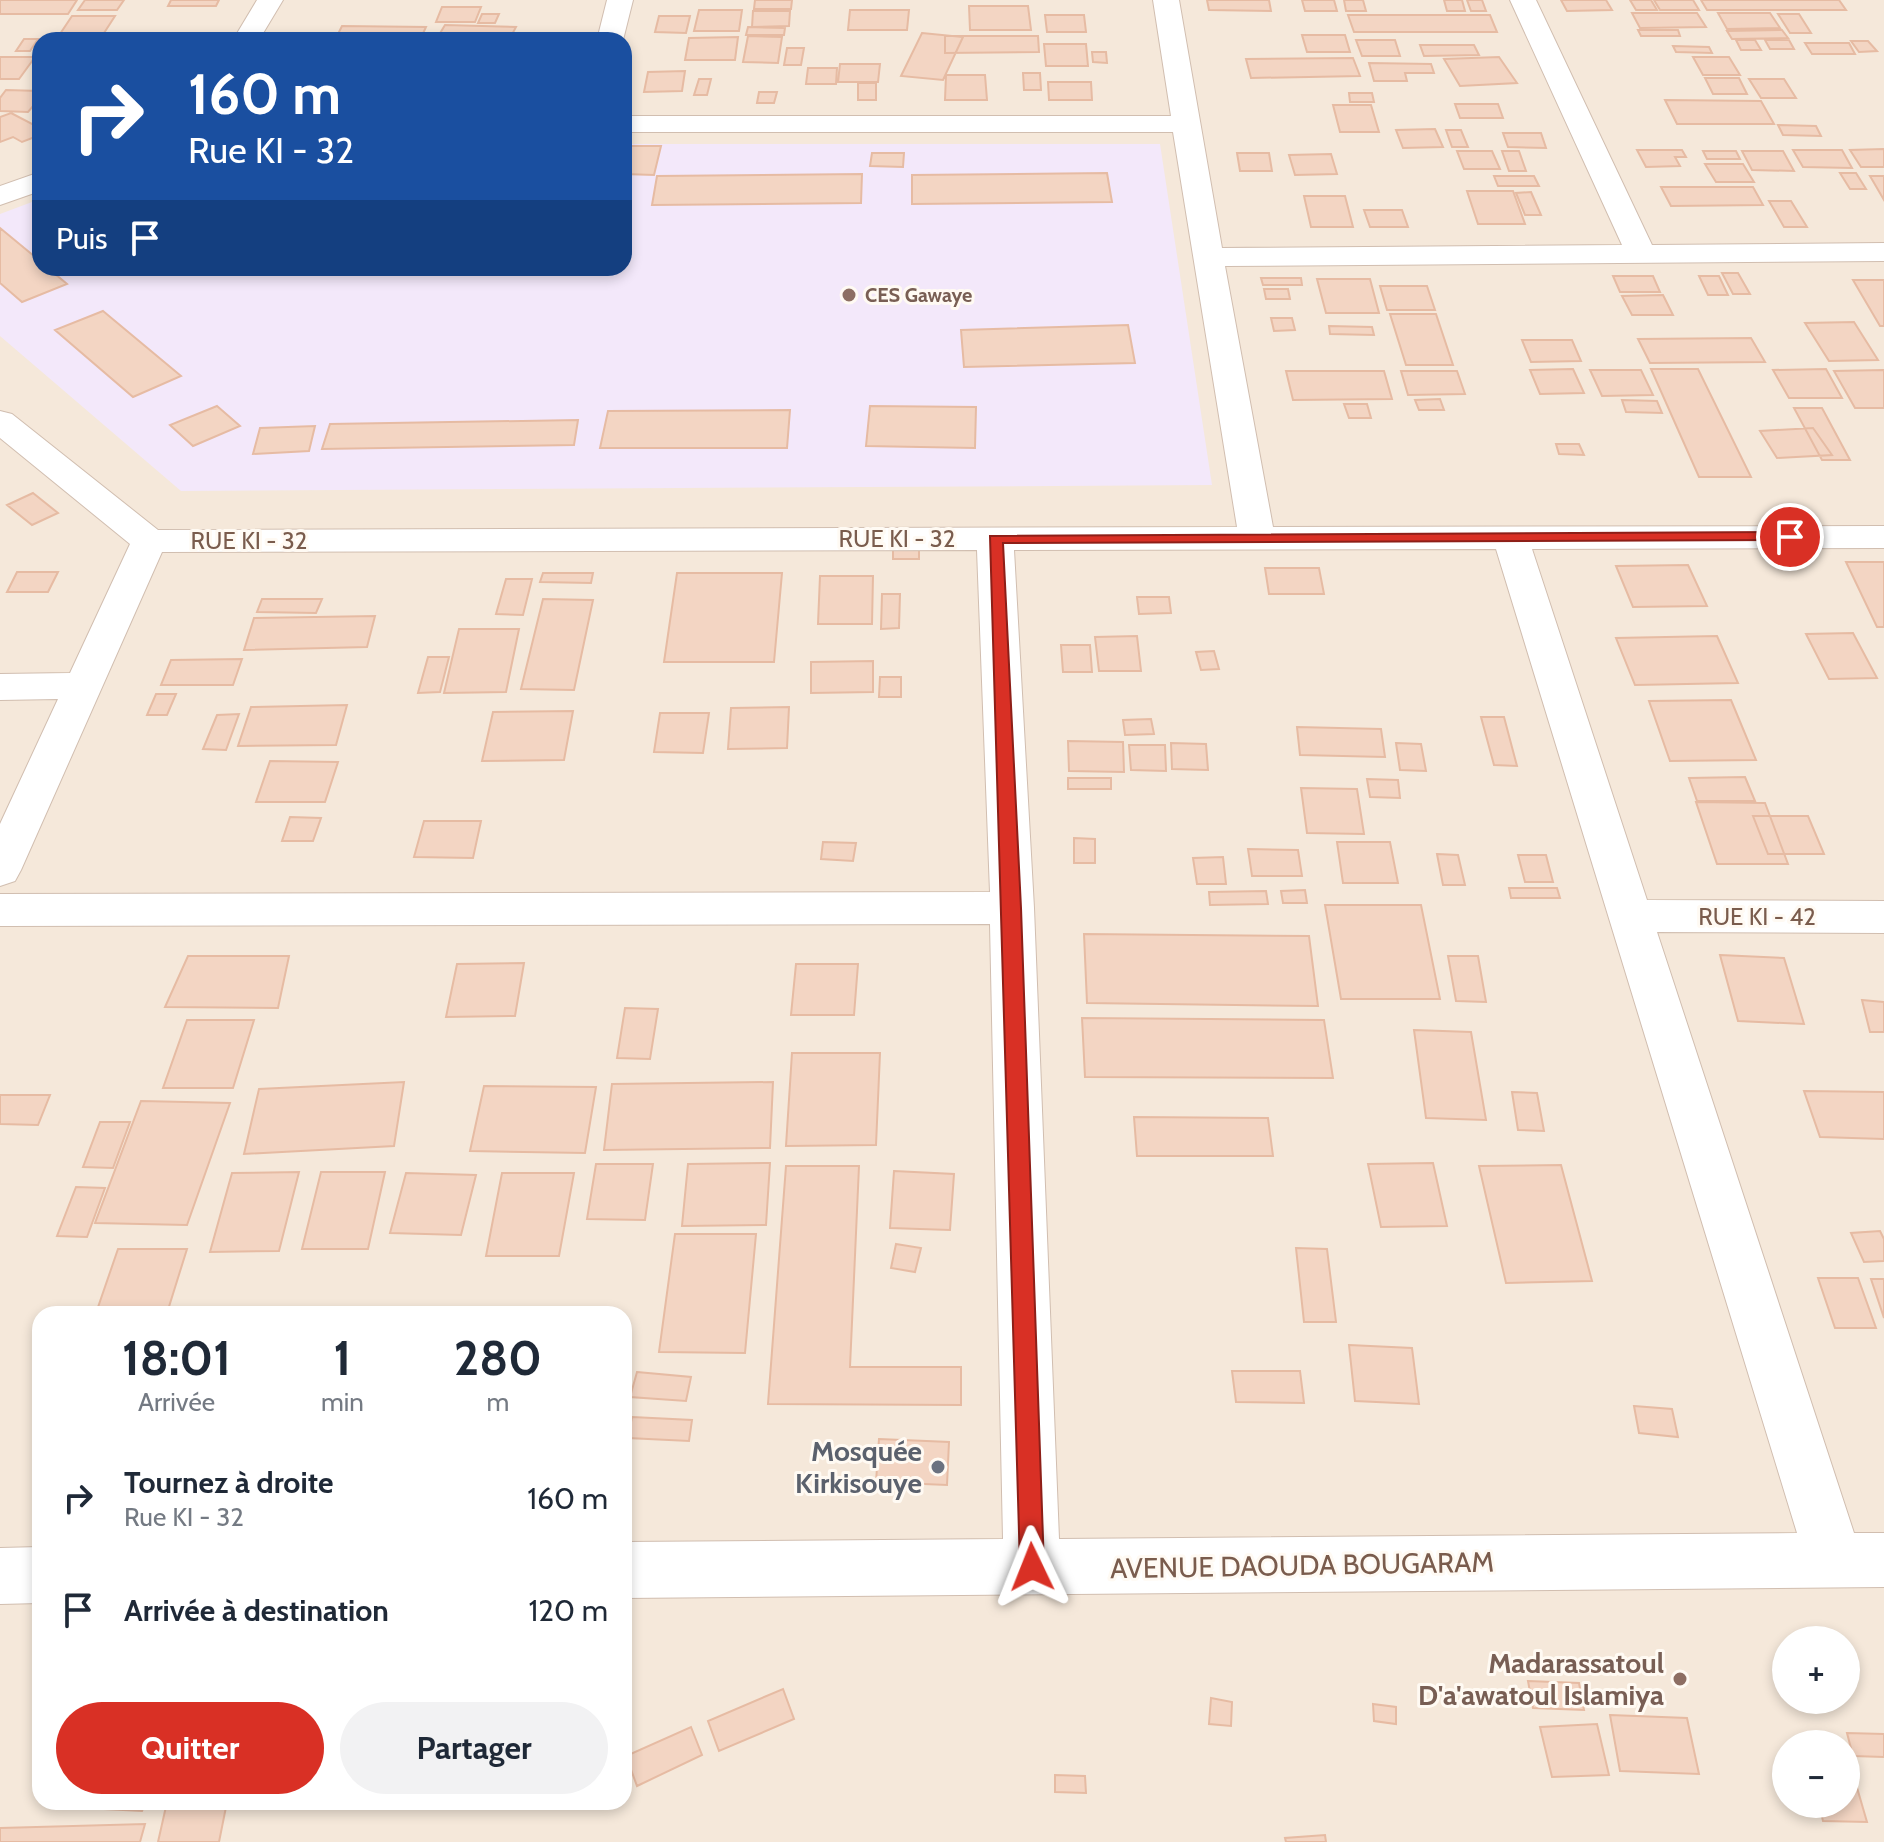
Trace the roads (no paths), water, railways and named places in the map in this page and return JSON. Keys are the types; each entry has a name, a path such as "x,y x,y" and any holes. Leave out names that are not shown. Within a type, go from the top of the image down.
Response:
{"street":[{"path":"251,32 270,0"},
{"path":"612,32 620,0"},
{"path":"1166,0 1257,538"},
{"path":"1523,0 1641,253"},
{"path":"632,124 1186,124"},
{"path":"0,196 32,184"},
{"path":"1208,257 1884,252"},
{"path":"0,421 149,541 0,870"},
{"path":"1510,537 1630,916 1859,1560"},
{"name":"RUE KI - 32","path":"149,541 1884,537"},
{"path":"995,539 1012,908 1032,1567"},
{"path":"0,687 83,686"},
{"path":"0,910 1012,908"},
{"name":"RUE KI - 42","path":"1630,916 1884,917"},
{"name":"AVENUE DAOUDA BOUGARAM","path":"632,1570 1859,1560"},
{"path":"0,1576 32,1575"}],"place":[{"name":"CES Gawaye","path":"849,295"},
{"name":"Mosquée Kirkisouye","path":"938,1467"},
{"name":"Madarassatoul D'a'awatoul Islamiya","path":"1680,1679"}]}
